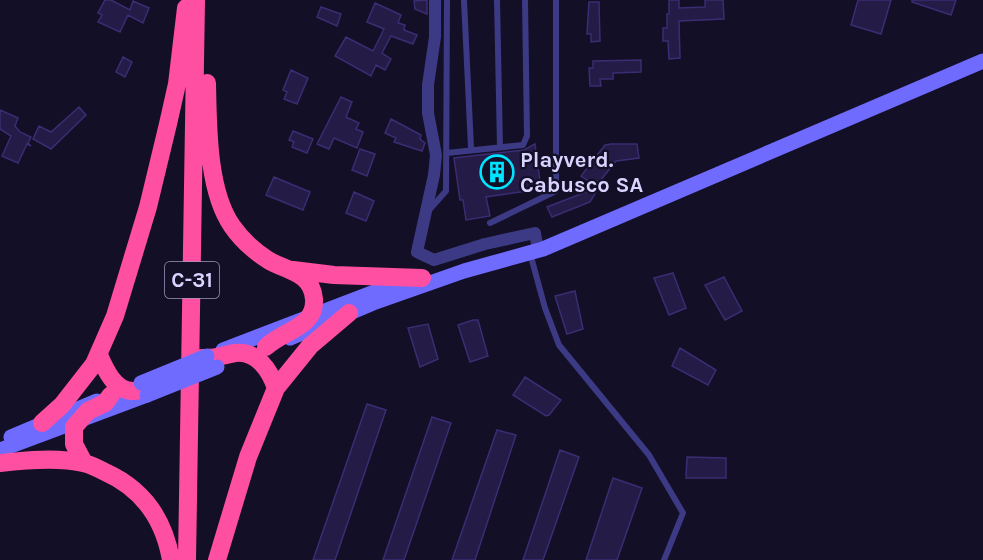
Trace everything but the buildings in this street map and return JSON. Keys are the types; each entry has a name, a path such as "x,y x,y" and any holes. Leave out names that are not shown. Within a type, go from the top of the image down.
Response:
{"highway":[{"path":"42,423 80,384 99,355 115,316 148,207 177,84 187,0"},
{"name":"C-31","path":"188,560 196,0"},
{"path":"202,0 213,170 224,211 231,225 255,251 271,262 303,276 311,288 314,299 311,315 300,327 277,336 266,347"},
{"path":"293,270 334,275 422,278"},
{"path":"217,560 248,457 276,388 310,346 349,313"},
{"path":"209,360 236,352 259,360 267,366 276,388"},
{"path":"99,355 106,372 131,391"},
{"path":"84,463 74,444 74,427 88,411 131,391 160,382 180,382"},
{"path":"0,463 84,463 128,484 146,501 161,523 171,560"}],"street":[{"path":"435,0 435,37 428,85 428,113 436,155 434,175 417,252 434,260 485,244 535,233 534,252"},
{"path":"246,355 349,313 464,271 534,252 983,62"},
{"path":"0,442 42,423 209,360 311,315 390,286 458,269 464,271"},
{"path":"180,382 209,360"},
{"path":"0,450 80,421 131,391"}],"lane":[{"path":"425,214 446,191 447,0"},
{"path":"464,0 471,148"},
{"path":"497,0 500,147"},
{"path":"447,153 471,148 523,145 527,136 525,0"},
{"path":"490,223 556,191 556,0"},
{"path":"534,252 545,308 559,345 649,455 683,513 664,560"}],"place":[{"name":"Playverd. Cabusco SA","path":"497,172"}]}
